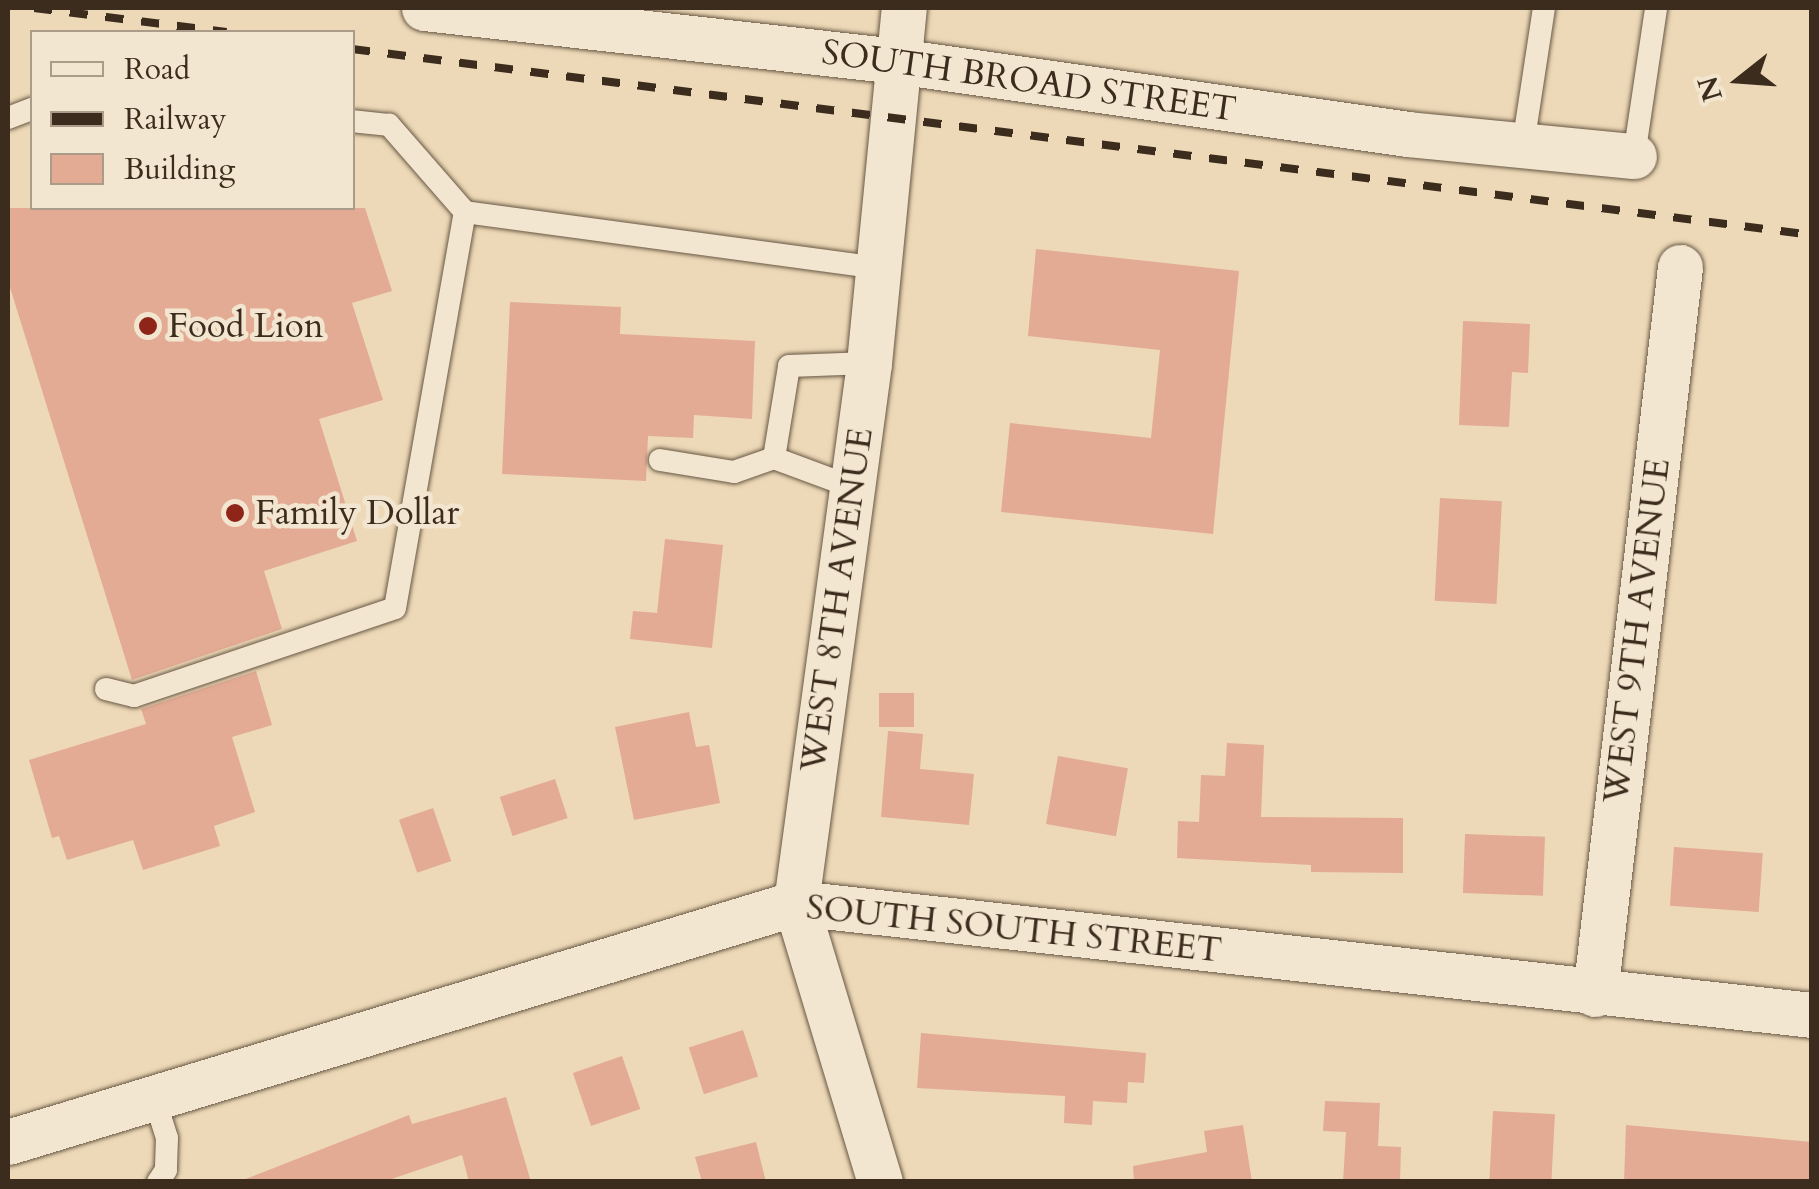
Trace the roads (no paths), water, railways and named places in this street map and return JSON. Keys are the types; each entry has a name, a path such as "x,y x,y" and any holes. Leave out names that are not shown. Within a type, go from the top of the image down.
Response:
{"street":[{"name":"SOUTH BROAD STREET","path":"424,8 896,61 1523,145 1634,156"},
{"name":"WEST 8TH AVENUE","path":"880,1182 796,903 869,363 904,8"},
{"name":"WEST 9TH AVENUE","path":"1595,994 1680,268"},
{"name":"SOUTH SOUTH STREET","path":"8,1142 796,903 1812,1015"}],"lane":[{"path":"1523,145 1544,8"},
{"path":"1634,156 1656,8"},
{"path":"355,120 389,125 465,212 880,268"},
{"path":"106,689 134,696 395,608 465,212"},
{"path":"774,458 789,366 869,363"},
{"path":"660,460 734,472 774,458 852,487"},
{"path":"154,1097 166,1138 166,1170 158,1182"}],"railway":[{"path":"34,8 211,30"},
{"path":"355,49 1812,235"}],"place":[{"name":"Food Lion","path":"148,326"},
{"name":"Family Dollar","path":"235,513"}]}
